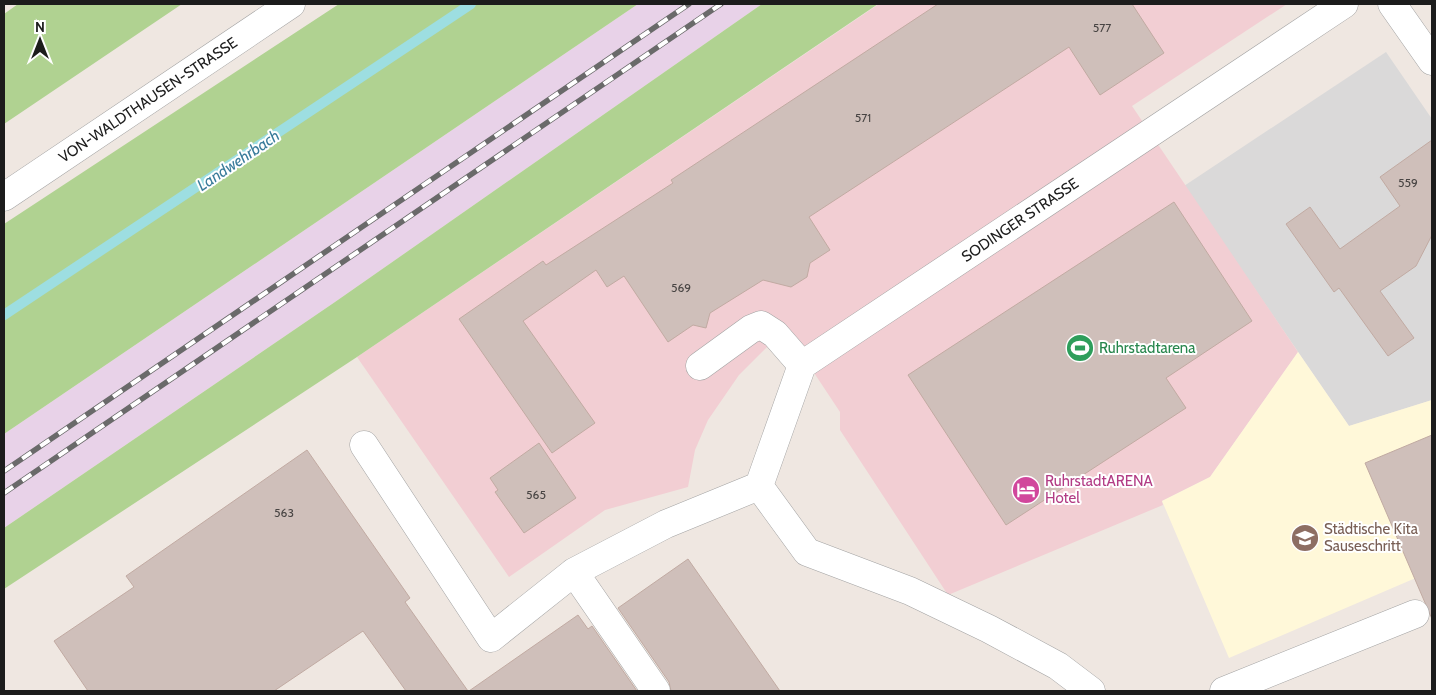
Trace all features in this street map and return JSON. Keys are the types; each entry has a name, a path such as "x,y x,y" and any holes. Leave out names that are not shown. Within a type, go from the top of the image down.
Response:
{"street":[{"name":"VON-WALDTHAUSEN-STRASSE","path":"4,197 291,4"},
{"name":"SODINGER STRASSE","path":"802,365 1344,4"},
{"path":"1392,4 1432,61"},
{"path":"364,445 491,638 574,572 666,524 759,486 802,365 775,334 761,325 751,329 700,366"},
{"path":"759,486 807,552 910,591 989,629 1058,666 1091,691"},
{"path":"574,572 656,691"},
{"path":"1224,691 1415,614"}],"shaded area":[{"path":"638,4 762,4 335,302 4,528 4,434"},
{"path":"879,4 1287,4 1132,106 1298,352 1210,477 1162,501 1163,505 948,595 840,430 840,412 787,332 772,342 739,375 708,420 695,450 688,487 605,510 509,577 357,357"},
{"path":"1386,52 1432,119 1432,400 1349,426 1184,186"},
{"name":"Städtische Kita Sauseschritt","path":"1298,352 1349,426 1432,400 1432,571 1229,658 1162,501 1210,477"}],"green space":[{"path":"18,4 182,4 4,124 4,14"},
{"path":"339,4 638,4 4,434 4,224"},
{"path":"762,4 878,4 357,357 4,589 4,528 335,302"}],"building":[{"path":"938,4 1132,4 1164,53 1100,95 1069,47 809,217 830,250 810,263 807,277 791,287 763,280 710,313 706,328 693,325 668,342 624,276 607,287 596,270 523,321 595,423 552,453 459,319 543,261 546,265 673,183 671,180"},
{"path":"1432,140 1432,235 1416,266 1380,291 1414,338 1388,356 1339,288 1334,292 1286,224 1310,207 1340,249 1400,206 1380,177"},
{"name":"Ruhrstadtarena","path":"1174,202 1252,321 1166,378 1186,408 1006,525 908,375"},
{"path":"1432,435 1432,619 1365,463"},
{"path":"539,443 576,498 524,533 495,492 498,490 490,478"},
{"path":"307,450 410,598 405,602 468,691 406,691 363,631 274,691 88,691 54,641 134,587 126,576"},
{"path":"688,559 780,691 671,691 669,682 618,608"},
{"path":"578,615 588,629 592,626 637,691 469,691"}],"waterway":[{"name":"Landwehrbach","path":"4,315 471,4"}],"railway":[{"path":"4,471 689,4"},
{"path":"4,493 721,4"}],"place":[{"name":"Ruhrstadtarena","path":"1080,348"},
{"name":"RuhrstadtARENA Hotel","path":"1026,490"},
{"name":"Städtische Kita Sauseschritt","path":"1305,538"}]}
